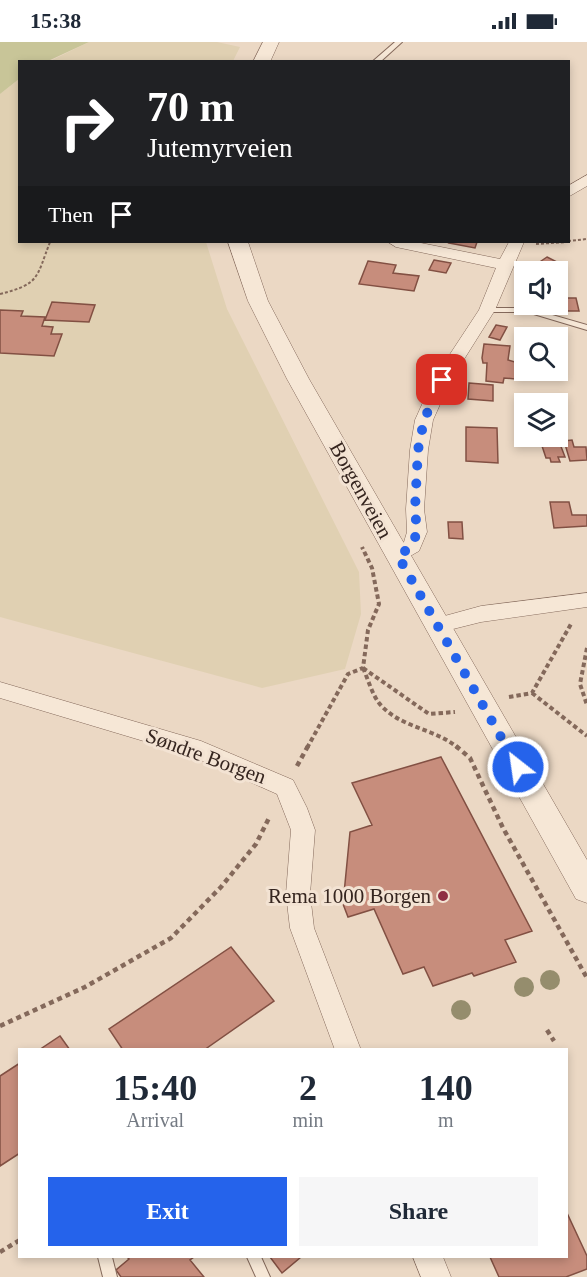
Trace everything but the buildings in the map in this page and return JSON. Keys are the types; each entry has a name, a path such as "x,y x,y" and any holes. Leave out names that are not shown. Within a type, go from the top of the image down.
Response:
{"street":[{"path":"262,60 271,42"},
{"path":"570,192 587,179"},
{"name":"Borgenveien","path":"238,243 258,301 298,379 587,889"},
{"path":"401,243 505,265"},
{"path":"398,556 412,546 417,532 415,509 424,420 442,380 487,310 515,243"},
{"path":"436,625 481,614 581,608"},
{"name":"Søndre Borgen","path":"0,690 192,747 285,787 296,808 303,830 298,894 302,928 342,1048"},
{"path":"428,1258 436,1277"}],"lane":[{"path":"377,60 399,42"},
{"path":"487,310 528,309 587,328"},
{"path":"105,1258 110,1277"},
{"path":"254,1258 263,1277"}],"path":[{"path":"570,241 587,239"},
{"path":"0,294 27,288 38,277 50,243"},
{"path":"356,537 372,568 379,604 368,630 363,668 379,703 404,722 449,740 470,758 503,828 587,978"},
{"path":"532,693 581,608"},
{"path":"587,648 578,685 582,699 587,705"},
{"path":"363,668 429,714 455,712"},
{"path":"293,774 348,675 363,668"},
{"path":"508,697 532,693 587,736"},
{"path":"0,1026 85,987 171,938 221,886 256,844 272,813"},
{"path":"547,1030 554,1041"},
{"path":"0,1252 18,1241"}],"shaded area":[{"path":"0,42 89,42 50,60 18,60 18,80 0,94"},
{"path":"89,42 217,42 240,47 234,60 52,60"},
{"path":"18,80 18,243 206,243 227,309 359,572 361,614 345,669 262,688 0,617 0,94"}],"place":[{"name":"Rema 1000 Borgen","path":"443,896"}],"route":[{"path":"442,380 424,420 418,450 415,509 417,532 412,546 398,556 518,767"}]}
